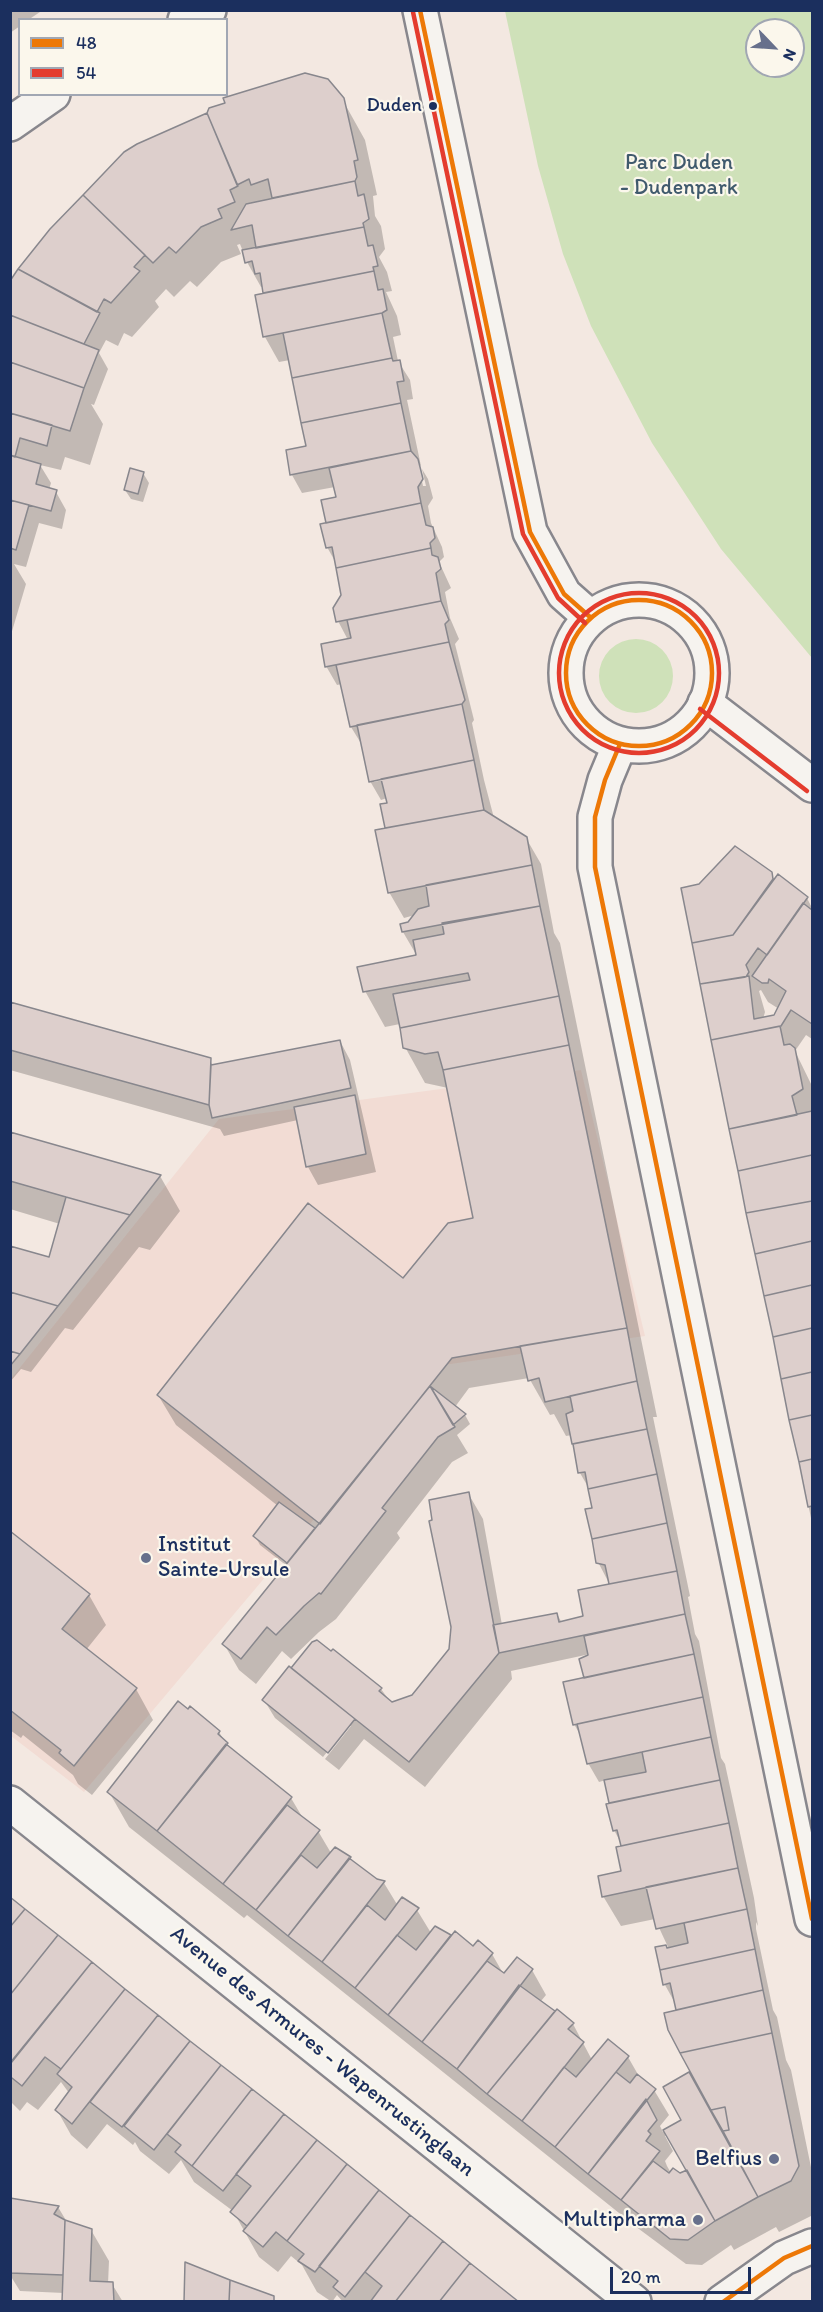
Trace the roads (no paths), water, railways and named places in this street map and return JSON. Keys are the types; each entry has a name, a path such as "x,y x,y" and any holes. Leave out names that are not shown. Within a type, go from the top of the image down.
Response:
{"street":[{"path":"190,18 209,10"},
{"path":"420,10 530,532 564,594 590,617"},
{"path":"10,124 50,96"},
{"path":"653,600 683,613 704,639 712,671 705,703 694,720 679,734 660,742 640,746 620,744 599,735 582,719 571,700 566,678 567,655 576,634 590,617 620,601 653,600"},
{"path":"705,703 813,785"},
{"path":"620,744 605,780 595,817 595,867 813,1919"},
{"name":"Avenue des Armures - Wapenrustinglaan","path":"10,1803 634,2301"},
{"path":"722,2301 784,2258 813,2246"}],"place":[{"name":"Duden","path":"433,106"},
{"name":"Institut Sainte-Ursule","path":"146,1558"},
{"name":"Belfius","path":"774,2159"},
{"name":"Multipharma","path":"698,2220"}],"park label":[{"name":"Parc Duden - Dudenpark","path":"679,176"}]}
